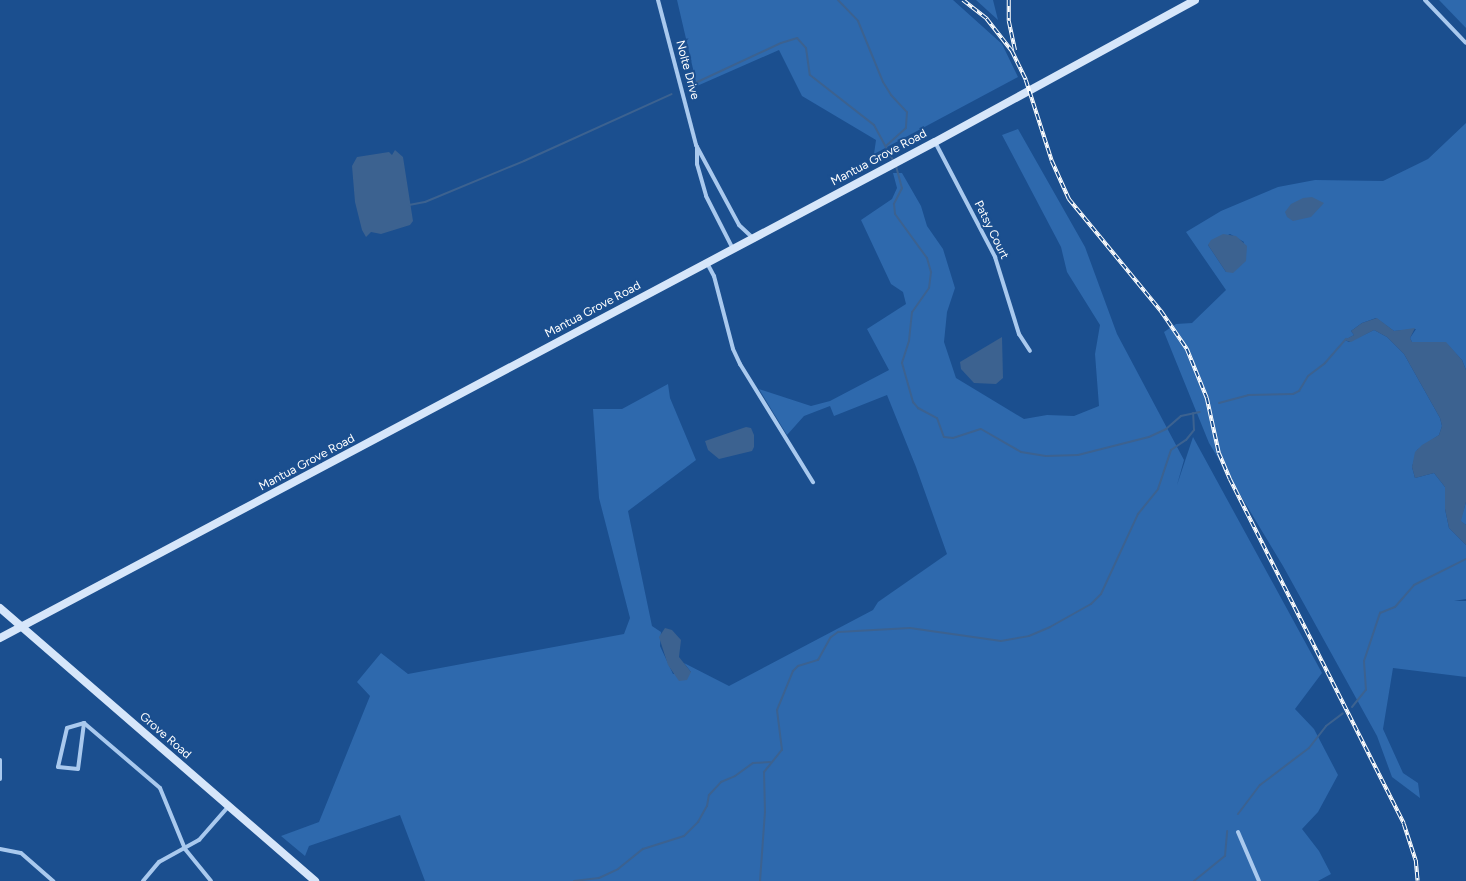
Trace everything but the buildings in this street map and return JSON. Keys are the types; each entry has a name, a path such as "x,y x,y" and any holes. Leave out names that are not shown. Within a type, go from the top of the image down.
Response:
{"main road":[{"name":"Mantua Grove Road","path":"0,638 707,264 1195,0"},
{"name":"Grove Road","path":"0,608 315,881"}],"street":[{"name":"Nolte Drive","path":"658,0 696,145 697,164 706,196 733,250"},
{"path":"1425,0 1466,43"},
{"name":"Patsy Court","path":"935,142 995,257 1019,334 1030,351"},
{"name":"Nolte Drive","path":"696,145 739,226 753,238"},
{"path":"707,264 714,276 733,349 740,364 813,482"},
{"path":"84,724 78,769 58,767 67,728 84,724"},
{"path":"84,724 160,788 185,848 211,881"},
{"path":"0,760 0,779"},
{"path":"143,881 159,862 199,840 228,807"},
{"path":"1238,832 1259,881"},
{"path":"0,849 21,853 53,881"}],"shaded area":[{"path":"677,0 953,0 1002,44 1018,77 874,154 876,140 802,96 779,50 697,86"},
{"path":"976,0 993,0 998,20"},
{"path":"1439,0 1466,0 1466,28"},
{"path":"1466,123 1466,370 1462,360 1445,342 1412,342 1410,338 1416,329 1394,331 1376,318 1362,323 1351,331 1354,335 1345,340 1349,342 1374,330 1387,337 1404,354 1440,418 1442,426 1439,435 1417,450 1412,467 1415,478 1434,473 1445,487 1445,509 1449,528 1466,545 1466,599 1454,601 1466,601 1466,677 1393,668 1383,729 1403,773 1418,783 1420,798 1392,777 1377,736 1283,566 1209,443 1164,332 1176,324 1192,323 1226,290 1186,232 1221,211 1278,187 1315,180 1383,181 1428,159","holes":["1230,234 1244,242 1226,272 1208,245"]},
{"path":"1018,129 1085,247 1117,334 1184,460 1177,485 1193,437 1322,673 1295,709 1314,729 1338,775 1318,812 1302,829 1319,851 1331,874 1318,881 425,881 400,815 309,846 305,856 281,836 319,822 370,696 357,682 381,653 408,674 624,634 630,618 599,498 593,409 622,409 668,384 670,398 696,460 628,511 652,626 661,632 660,646 673,674 691,672 684,663 729,686 873,610 878,602 947,554 916,467 887,395 834,416 830,406 804,416 787,435 759,389 811,406 830,401 889,370 867,329 906,304 903,292 891,284 861,220 892,199 897,188 893,173 902,173 921,206 927,226 943,249 955,288 947,312 944,342 956,378 1024,419 1047,415 1074,416 1099,406 1095,354 1100,325 1067,272 1061,247 1002,135"},
{"path":"395,150 403,157 413,221 410,225 381,234 371,232 366,237 362,230 355,202 352,166 357,157 389,152 392,155"},
{"path":"1312,197 1324,203 1311,217 1293,221 1287,217 1285,212 1291,204 1303,198"},
{"path":"1223,234 1236,236 1247,246 1246,261 1233,273 1226,272 1208,245 1211,240"},
{"path":"1377,318 1394,331 1415,328 1410,338 1412,342 1446,342 1462,360 1466,370 1466,502 1461,521 1466,525 1466,545 1449,528 1445,509 1445,487 1434,473 1415,478 1412,467 1415,452 1422,445 1439,435 1442,426 1440,418 1404,354 1387,337 1374,330 1351,342 1344,340 1354,335 1351,331 1362,323"},
{"path":"1002,337 1003,378 996,384 974,383 961,369 960,362"},
{"path":"746,427 751,428 754,435 754,447 752,451 719,459 708,450 705,441"},
{"path":"1466,502 1466,525 1460,521"},
{"path":"665,628 672,630 681,640 679,657 691,672 687,680 679,681 668,665 659,637"}],"waterway":[{"path":"838,0 858,21 883,82 891,95 907,112 906,128 886,146"},
{"path":"693,84 781,43 797,38 806,48 810,75 874,125 894,162"},
{"path":"409,205 425,202 524,161 672,94"},
{"path":"896,166 902,188 894,204 895,214 927,258 931,272 929,288 912,312 909,341 902,363 913,402 918,408 937,418 944,437 953,438 981,429 1021,452 1046,456 1078,455 1149,437 1166,429 1181,416 1200,412"},
{"path":"1219,403 1248,395 1293,394 1299,391 1308,376 1325,363 1346,339"},
{"path":"760,881 765,812 764,772 782,750 777,710 793,671 798,666 818,660 831,637 838,632 910,628 1001,641 1029,636 1050,627 1091,604 1101,594 1138,514 1158,489 1171,450 1186,440 1194,430 1193,413"},
{"path":"1352,707 1366,690 1364,661 1380,613 1395,607 1414,585 1466,559"},
{"path":"1238,814 1260,785 1309,748 1326,726 1343,713"},
{"path":"574,881 599,878 618,869 643,849 684,836 698,822 707,806 709,795 721,782 735,776 753,763 770,762"},
{"path":"1194,881 1225,856 1227,831"}],"railway":[{"path":"963,0 987,19 1012,51 1026,80 1052,161 1069,199 1161,311 1187,349 1207,398 1219,453 1230,479 1404,824 1416,860 1418,881"},
{"path":"1009,0 1009,21 1015,50"}]}
